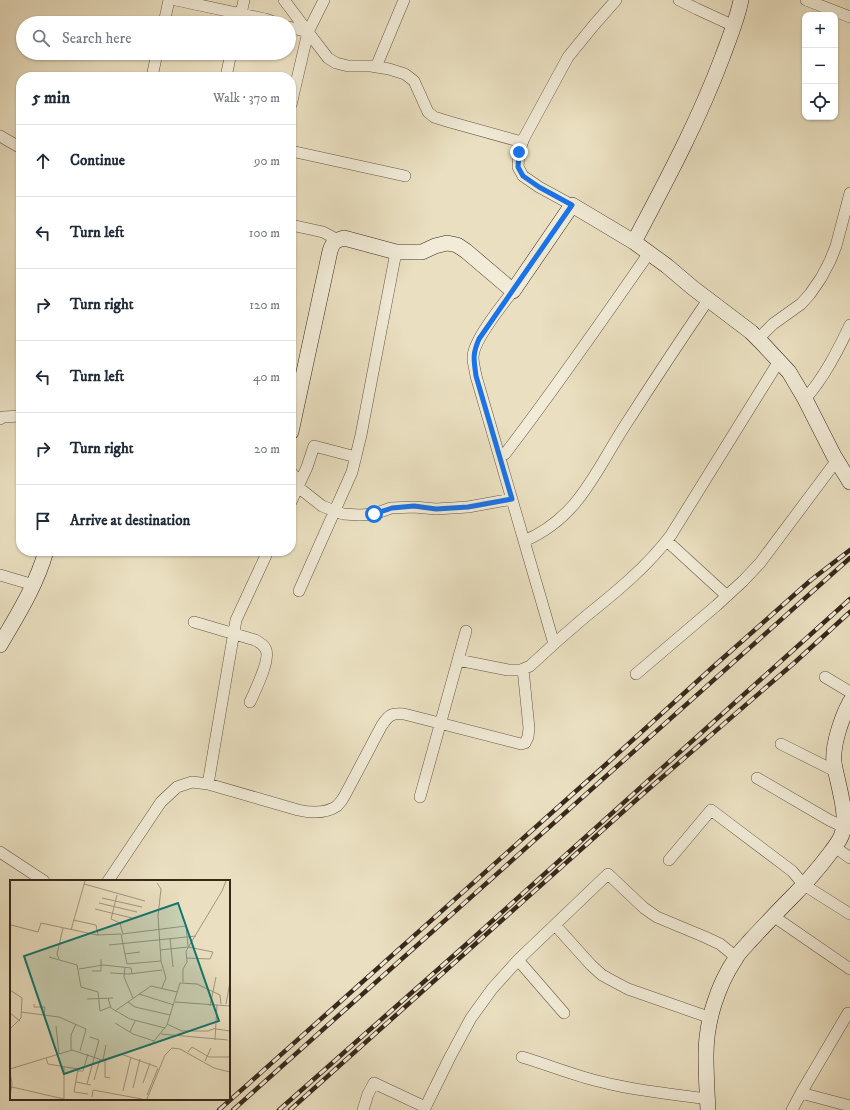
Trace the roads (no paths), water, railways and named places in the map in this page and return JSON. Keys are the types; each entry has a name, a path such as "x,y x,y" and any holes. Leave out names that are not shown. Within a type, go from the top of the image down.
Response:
{"street":[{"path":"166,16 169,0"},
{"path":"176,0 233,16"},
{"path":"240,16 244,0"},
{"path":"284,0 328,58 336,63 348,66 389,69 405,74 414,81 428,112 434,117 522,142"},
{"path":"296,84 308,32 324,0"},
{"path":"376,67 404,0"},
{"path":"616,0 568,57 522,142 519,152 518,167 523,176 539,187 572,205 649,252 708,300 751,332 788,372 805,399 850,482"},
{"path":"679,0 734,26"},
{"path":"634,242 695,124 714,80 734,26 741,0"},
{"path":"806,0 850,17"},
{"path":"296,29 308,32"},
{"path":"153,72 156,60"},
{"path":"227,72 230,60"},
{"path":"0,136 16,145"},
{"path":"296,152 405,176"},
{"path":"758,339 773,324 801,304 817,284 830,261 836,246 850,193"},
{"path":"554,644 476,376 473,357 474,349 479,339 572,205"},
{"path":"296,226 323,232 338,240"},
{"path":"296,409 330,251 333,243 338,240 344,238 396,252 422,252 435,246 448,243 457,245 512,290"},
{"path":"299,591 352,472 396,252"},
{"path":"500,456 505,454 517,438 649,252"},
{"path":"524,541 548,529 575,505 596,474 624,426 708,300"},
{"path":"805,399 818,383 842,343 850,325"},
{"path":"458,660 508,670 522,669 530,666 625,584 667,541 779,361"},
{"path":"0,419 3,417 16,416"},
{"path":"296,491 314,446 356,458"},
{"path":"636,674 727,596 760,563 837,460"},
{"path":"296,478 298,481 298,487"},
{"path":"298,487 322,506 343,514 360,515 374,514 392,508 414,506 436,509 468,507 512,499"},
{"path":"667,541 727,596"},
{"path":"0,645 37,579 44,556"},
{"path":"208,784 236,620 266,556"},
{"path":"0,575 34,585"},
{"path":"194,622 255,640 262,644 266,649 267,655 265,663 250,702"},
{"path":"420,797 466,632"},
{"path":"109,880 161,802 177,787 192,782 208,784 313,813 325,811 337,806 345,796 382,725 388,716 394,713 404,714 525,744 528,737 529,728 522,669"},
{"path":"825,677 850,692"},
{"path":"522,1057 585,1078 708,1104 706,1054 713,1007 721,983 736,957 824,862 835,847 843,832 846,822 835,771 834,748 841,722 850,702"},
{"path":"781,744 835,771"},
{"path":"757,778 829,820 846,822"},
{"path":"669,860 711,810 792,871 804,885 850,914"},
{"path":"835,847 850,858"},
{"path":"0,852 42,880"},
{"path":"363,1110 368,1094 374,1083 424,1108 471,1018 492,989 518,960 608,874 644,908 657,917 705,936 720,944 736,957"},
{"path":"774,916 850,969"},
{"path":"554,925 591,965 613,982 628,989 711,1018"},
{"path":"518,960 564,1013"},
{"path":"792,1110 848,1013 850,1014"},
{"path":"801,1093 850,1106"}],"railway":[{"path":"219,1110 714,666 811,580 850,550"},
{"path":"233,1110 850,558"},
{"path":"279,1110 461,949 850,599"},
{"path":"290,1110 644,793 793,664 850,612"}]}
